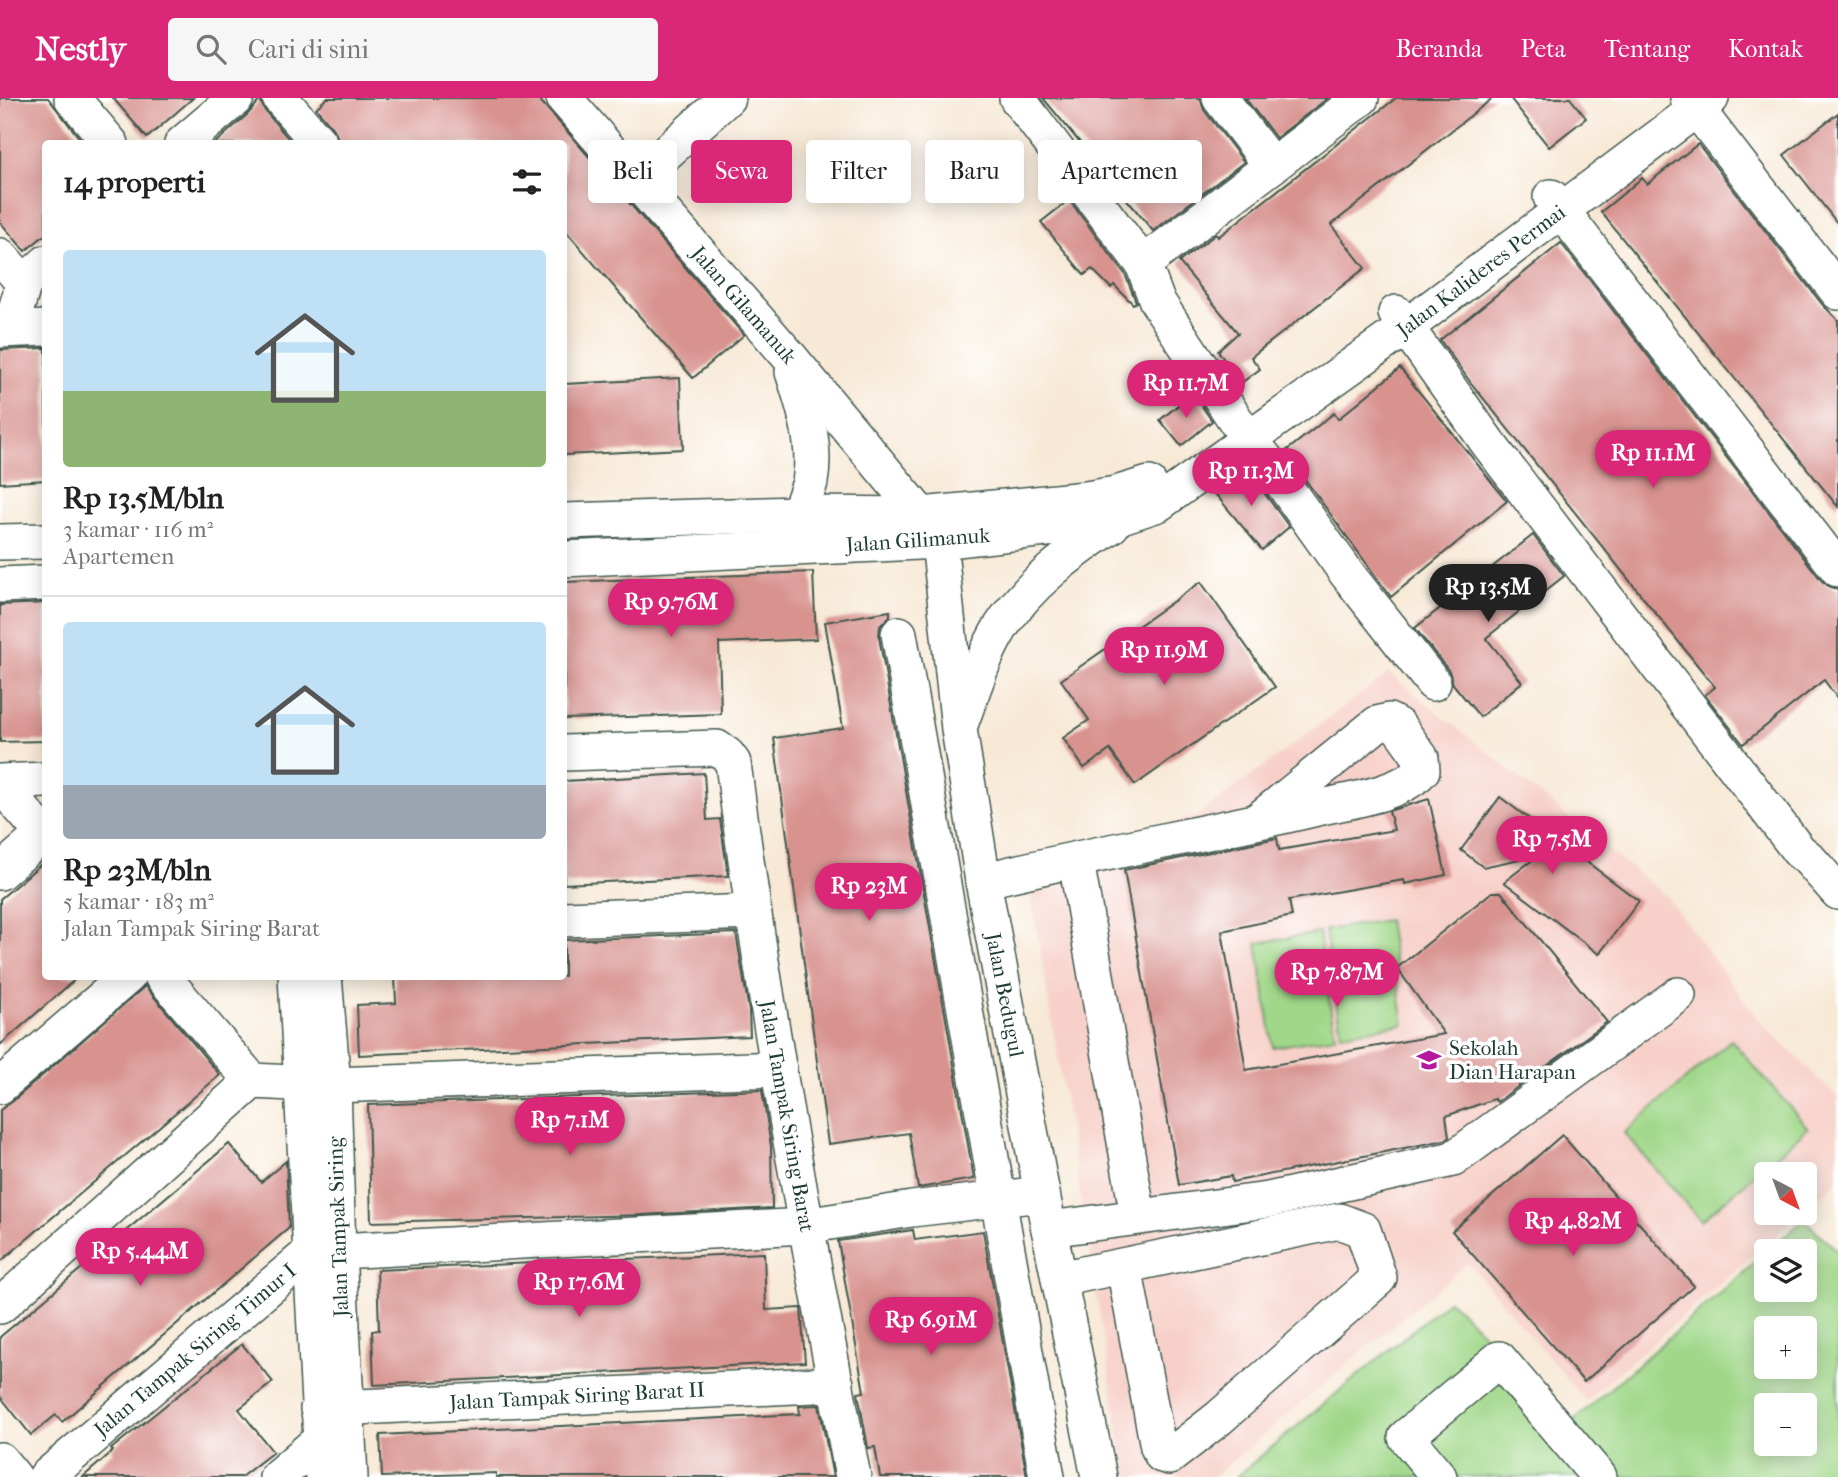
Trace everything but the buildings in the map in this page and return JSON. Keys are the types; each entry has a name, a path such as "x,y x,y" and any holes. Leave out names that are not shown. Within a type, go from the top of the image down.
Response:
{"street":[{"path":"72,98 108,140"},
{"path":"187,140 236,98"},
{"path":"280,98 317,140"},
{"name":"Jalan Gilamanuk","path":"564,98 601,140"},
{"path":"677,143 727,98"},
{"path":"1017,98 1143,264 1157,301 1244,432 1360,590 1433,683"},
{"path":"1220,98 1272,166"},
{"path":"1143,264 1361,98"},
{"path":"1695,101 1838,292"},
{"name":"Jalan Kalideres Permai","path":"1244,432 1401,320 1695,101"},
{"name":"Jalan Gilamanuk","path":"656,203 788,355 930,528"},
{"path":"1556,204 1838,569"},
{"path":"0,256 35,273 5,329 42,328"},
{"path":"1401,320 1489,443 1799,851 1826,857 1838,892"},
{"path":"788,355 806,411 811,450 810,481 799,514"},
{"name":"Jalan Gilimanuk","path":"567,559 930,528 1073,527 1100,523 1158,504 1178,479 1244,432"},
{"name":"Jalan Gilimanuk","path":"567,521 799,514 930,528 1116,494 1157,481 1178,479"},
{"path":"959,729 989,650 1017,605 1055,566 1126,515"},
{"name":"Jalan Bedugul","path":"930,528 983,881 1099,1477"},
{"path":"0,542 42,541"},
{"path":"0,585 42,583"},
{"path":"899,634 1047,1477"},
{"name":"Jalan Tampak Siring Barat","path":"567,753 717,748 733,763 752,912 805,1226 853,1477"},
{"path":"0,783 42,780"},
{"path":"0,783 42,832"},
{"path":"983,881 1256,822"},
{"path":"0,872 42,837"},
{"path":"1076,861 1138,1216"},
{"path":"567,919 752,912"},
{"path":"0,1086 123,980"},
{"path":"165,980 252,1081"},
{"name":"Jalan Tampak Siring","path":"297,980 317,1084"},
{"name":"Jalan Tampak Siring","path":"323,1477 328,1419 325,1251 317,1084 324,980"},
{"path":"1049,1229 1268,1200 1453,1159 1678,995"},
{"path":"0,1306 252,1081 317,1084 779,1069"},
{"path":"325,1251 805,1226 912,1209 1042,1194"},
{"path":"1059,1279 1339,1221 1363,1230 1378,1278 1219,1418 1169,1457 1163,1455 1158,1447 1124,1267"},
{"name":"Jalan Tampak Siring Timur I","path":"46,1477 325,1251"},
{"path":"1439,1477 1406,1437 1499,1359 1599,1477"},
{"name":"Jalan Tampak Siring Barat II","path":"328,1419 836,1384"},
{"path":"277,1477 328,1419"},
{"name":"Jalan Tampak Siring","path":"328,1419 351,1477"},
{"path":"0,1460 15,1477"}],"shaded area":[{"name":"Sekolah Dian Harapan","path":"1389,673 1666,896 1760,1021 1838,1098 1838,1180 1817,1199 1817,1162 1754,1162 1754,1225 1787,1225 1771,1239 1754,1239 1754,1254 1586,1401 1468,1263 1213,1477 1126,1477 1025,857 1196,817"}],"green space":[{"path":"1388,920 1404,1024 1341,1034 1325,930"},
{"path":"1319,933 1335,1037 1273,1047 1257,943"},
{"path":"1731,1040 1808,1128 1769,1162 1754,1162 1754,1175 1701,1221 1624,1133"},
{"path":"1798,1225 1809,1225 1838,1251 1838,1477 1236,1477 1449,1300 1574,1420 1754,1263 1754,1302 1817,1302 1817,1239 1782,1239"}],"place":[{"name":"Sekolah Dian Harapan","path":"1429,1060"}]}
